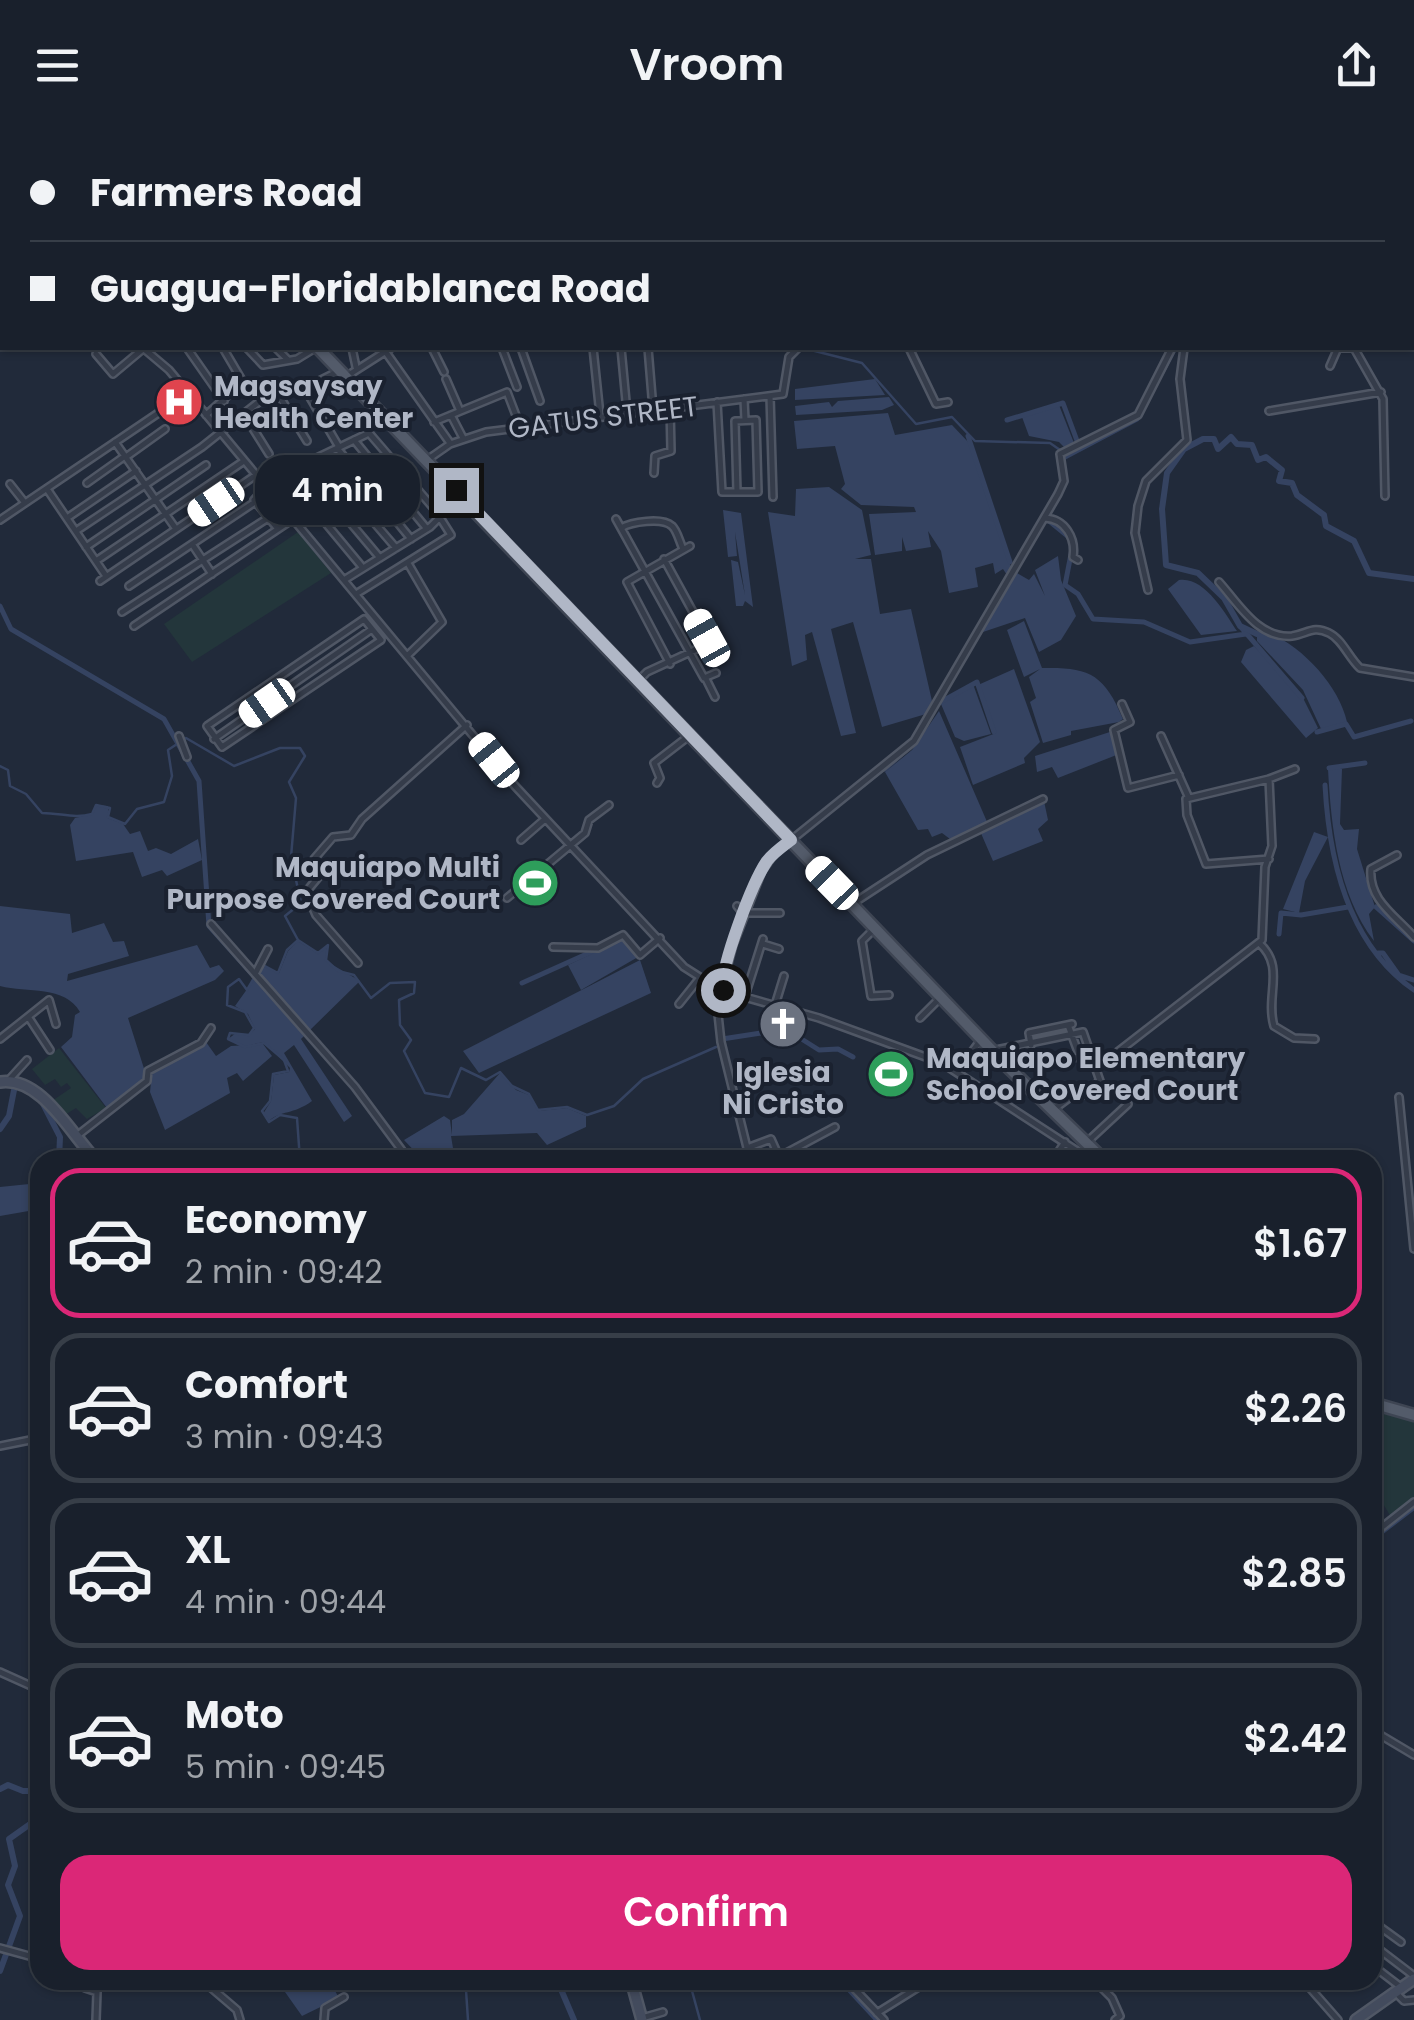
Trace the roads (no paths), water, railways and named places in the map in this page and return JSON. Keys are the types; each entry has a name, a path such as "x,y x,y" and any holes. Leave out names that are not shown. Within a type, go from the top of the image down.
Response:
{"main road":[{"path":"318,350 1008,1067 1093,1150"},
{"path":"1382,1406 1414,1415"}],"street":[{"path":"96,354 113,374 146,350"},
{"path":"148,350 545,819 699,979 721,990 776,1004 924,1055 957,1072 1077,1150"},
{"path":"188,350 224,401"},
{"path":"206,415 243,382 224,350"},
{"path":"249,350 263,365 289,362 312,350"},
{"path":"278,350 289,362"},
{"path":"352,350 356,367"},
{"path":"76,531 220,433 265,397 305,388 386,350"},
{"path":"389,350 450,444"},
{"path":"433,350 460,410"},
{"path":"503,350 517,387"},
{"path":"522,350 540,401"},
{"path":"593,350 600,415"},
{"path":"621,350 627,412"},
{"path":"648,350 653,409"},
{"name":"GATUS STREET","path":"427,460 463,438 520,426 786,393 788,361 796,350"},
{"path":"910,350 936,404 948,402"},
{"path":"776,1150 771,1139 746,1148 718,1024 721,990 767,862 914,741 1047,518 1064,481 1060,454 1138,415 1171,350"},
{"path":"1148,590 1135,518 1146,482 1188,440 1180,378 1184,350"},
{"path":"1330,366 1336,350"},
{"path":"1353,350 1381,392 1386,424 1385,496"},
{"path":"434,422 534,381"},
{"path":"305,388 338,447 412,539"},
{"path":"508,392 520,426"},
{"path":"1268,412 1381,392"},
{"path":"0,520 188,393"},
{"path":"278,394 307,441"},
{"path":"770,396 772,497"},
{"path":"744,399 745,420"},
{"path":"717,402 722,492 737,492 758,492 756,420 735,420 737,492"},
{"path":"654,473 656,456 672,451 670,407"},
{"path":"244,414 269,454"},
{"path":"452,414 463,438"},
{"path":"356,594 451,535 363,426"},
{"path":"87,483 165,430"},
{"path":"278,529 255,502 254,497 264,485 370,433"},
{"path":"354,440 428,529"},
{"path":"115,442 176,529"},
{"path":"318,458 396,548"},
{"path":"96,561 244,461"},
{"path":"302,465 380,558"},
{"path":"86,547 206,466"},
{"path":"67,518 136,471"},
{"path":"284,473 363,568"},
{"path":"46,489 96,561 103,579 256,475"},
{"path":"390,484 405,476"},
{"path":"10,484 25,503"},
{"path":"344,580 428,529 456,490"},
{"path":"129,586 255,502"},
{"path":"268,518 125,610 136,625 293,519"},
{"path":"616,518 688,655 716,697"},
{"path":"1047,518 1069,532 1073,556 1078,560"},
{"path":"621,528 629,523 666,522 687,548 630,578 627,586 670,664"},
{"path":"192,544 212,574"},
{"path":"638,681 647,672 710,644 664,559"},
{"path":"407,656 442,622 408,564"},
{"path":"1219,582 1250,619 1268,630 1294,636 1314,628 1325,631 1335,636 1360,668 1414,677"},
{"path":"364,619 382,640 222,747 207,726 285,673 364,619"},
{"path":"214,739 380,624"},
{"path":"285,673 300,694"},
{"path":"706,679 716,674"},
{"path":"1122,704 1130,723 1114,730 1128,788 1179,775"},
{"path":"358,962 316,915 306,892 322,874 314,859 332,837 350,835 362,818 466,726"},
{"path":"656,783 660,778 654,763 690,735"},
{"path":"1161,736 1188,796 1187,815 1206,864 1269,859"},
{"path":"180,740 187,756"},
{"path":"1188,796 1295,770"},
{"path":"1097,1068 1259,943 1266,916 1269,779"},
{"path":"852,904 927,855 1043,799"},
{"path":"507,898 572,844 585,832 589,820 609,805"},
{"path":"521,840 545,819"},
{"path":"1397,855 1373,868 1370,875 1383,907 1414,937"},
{"path":"738,906 739,912 780,913"},
{"path":"210,924 356,1087 402,1150"},
{"path":"875,928 862,941 871,996 889,996"},
{"path":"553,947 596,948 623,936 640,956 660,938"},
{"path":"745,996 762,941 779,950"},
{"path":"1259,943 1270,953 1277,974 1268,1009 1274,1026 1294,1038 1315,1038"},
{"path":"256,976 268,949"},
{"path":"776,1004 784,976"},
{"path":"679,1004 699,979"},
{"path":"920,1018 941,996"},
{"path":"0,1040 50,1000 56,1024"},
{"path":"28,1018 50,1050"},
{"path":"1008,1067 1080,1057 1070,1024 1029,1033 1031,1046"},
{"path":"74,1138 143,1084 148,1071 201,1043 211,1028"},
{"path":"992,1050 1031,1046 1083,1032 1100,1080 1081,1096 1073,1095 1052,1110"},
{"path":"957,1072 982,1039"},
{"path":"2,1080 27,1060"},
{"path":"2,1080 24,1084 43,1096 86,1150"},
{"path":"1399,1097 1414,1249"},
{"path":"1086,1143 1128,1104"},
{"path":"794,1150 835,1127"},
{"path":"1060,1150 1065,1142"},
{"path":"0,1446 30,1440"},
{"path":"1382,1527 1414,1502"},
{"path":"0,1672 30,1686"},
{"path":"1382,1736 1414,1755"},
{"path":"1382,1928 1401,1942"},
{"path":"3,1948 30,1957"},
{"path":"1360,2017 1414,1977 1382,1952"},
{"path":"1382,1974 1400,1990 1404,2001 1414,2000"},
{"path":"90,1990 96,1992 96,2020"},
{"path":"213,1990 236,2010 240,2020"},
{"path":"634,1990 641,2016"},
{"path":"635,1994 648,1990"},
{"path":"855,1990 884,2020"},
{"path":"877,2013 914,1990"},
{"path":"1103,1990 1120,2016 1115,2020"},
{"path":"1312,1990 1338,2020"},
{"path":"324,2020 326,2008 344,1997"},
{"path":"641,2016 652,2007"},
{"path":"641,2016 662,2012"}],"water":[{"path":"875,379 885,395 795,400 795,389"},
{"path":"889,397 894,405 882,410 796,415 795,406 829,402 832,407 838,401"},
{"path":"1059,405 1074,443 1065,448 1059,442 1029,436 1022,417"},
{"path":"888,413 895,435 952,425 970,444 1011,567 1007,575 1003,569 995,574 993,563 975,568 978,587 949,593 941,551 928,531 931,547 906,551 902,537 902,551 875,555 869,514 916,512 914,507 861,505 841,489 845,484 835,446 797,449 794,421"},
{"path":"829,487 862,510 871,555 855,559 871,559 880,614 911,609 932,701 926,714 882,727 853,622 831,629 856,733 841,736 812,632 805,635 807,660 792,666 768,512 795,516 796,489"},
{"path":"723,510 741,513 753,607 745,601 743,606 736,606 731,560 738,562 745,595 735,532 737,556 728,557"},
{"path":"1058,556 1061,580 1076,616 1061,640 1039,652 1025,618 980,633 1015,572 1029,580 1034,574 1045,596 1035,570"},
{"path":"1179,580 1188,580 1205,590 1237,631 1201,635 1168,589"},
{"path":"1024,621 1042,668 1071,669 1093,676 1109,691 1123,719 1071,731 1071,735 1043,743 1030,702 1036,698 1029,677 1040,669 1024,677 1007,630"},
{"path":"1265,631 1316,667 1336,694 1347,722 1322,731 1303,690 1257,641 1257,632"},
{"path":"1254,646 1301,694 1318,728 1306,738 1241,662 1246,650"},
{"path":"1014,669 1040,742 1024,758 1025,763 973,785 960,747 996,733 978,685"},
{"path":"973,684 991,734 964,741 955,737 941,704"},
{"path":"939,711 988,824 950,839 942,833 932,837 928,829 918,830 885,772 912,750"},
{"path":"1113,731 1119,754 1058,778 1052,767 1037,772 1035,756"},
{"path":"1328,769 1342,769 1340,824 1344,830 1359,829 1357,849 1375,907 1369,914 1374,941 1344,881 1334,836"},
{"path":"1044,801 1048,820 1038,829 1043,841 993,861 980,831"},
{"path":"96,805 108,806 108,818 123,824 130,834 140,831 148,851 156,848 171,854 198,839 202,860 167,876 162,870 142,877 133,852 76,861 70,825 75,818 92,814"},
{"path":"1314,832 1328,837 1305,881 1299,913 1283,909"},
{"path":"0,906 70,914 72,933 104,923 113,942 124,941 129,956 68,974 67,981 197,945 210,968 219,965 224,971 215,980 128,1018 147,1078 107,1108 61,1047 72,1037 75,1015 80,1012 73,1003 55,994 0,986"},
{"path":"623,939 638,957 581,990 568,965"},
{"path":"298,941 317,953 327,946 326,961 360,981 308,1032 258,977 263,965 279,973 288,951"},
{"path":"640,960 651,993 479,1073 463,1051"},
{"path":"255,978 305,1035 301,1039 352,1116 344,1122 294,1045 284,1053 312,1101 269,1121 263,1114 271,1101 274,1075 289,1072 290,1068 264,1042 245,1046 228,1039 236,1033 249,1035 255,1029 248,1014 235,1006"},
{"path":"206,1042 216,1056 231,1046 263,1044 272,1056 243,1081 237,1073 227,1078 230,1093 165,1130 150,1092 152,1072"},
{"path":"500,1073 516,1090 529,1095 538,1111 567,1108 586,1116 586,1127 547,1145 537,1133 451,1136 453,1150 414,1150 404,1140 444,1116 450,1120 452,1135 452,1120 464,1114"},
{"path":"30,1184 30,1211 0,1216 0,1187"},
{"path":"335,1990 339,1998 302,2016 285,1992"}],"waterway":[{"path":"811,350 862,363 916,424 952,417 975,441 1050,443 1060,450"},
{"path":"1063,458 1137,419 1174,350"},
{"path":"1007,420 1063,403 1079,446"},
{"path":"968,436 1010,562"},
{"path":"1257,634 1240,626 1224,598 1198,573 1166,565 1162,509 1167,473 1184,449 1203,439 1214,439 1218,449 1231,437 1237,444 1252,445 1258,460 1266,457 1282,470 1279,481 1292,483 1297,495 1324,515 1326,526 1354,541 1369,573 1414,579"},
{"path":"1048,520 1070,538"},
{"path":"1072,549 1065,585 1078,594 1093,619 1144,622 1190,642 1246,634"},
{"path":"0,606 11,629 164,719 199,781 209,926 277,1002"},
{"path":"1240,626 1302,698"},
{"path":"937,704 977,682 994,732"},
{"path":"1317,732 1346,724 1354,737 1411,721"},
{"path":"0,766 8,770 10,786 26,794 42,813 92,814 96,805 110,808 108,817 125,824 137,809 164,802 172,776 168,750 186,738 234,766 280,748 300,748 305,756 289,782 296,798 291,857 301,903 285,916 298,940 318,953 328,945 326,960 338,971 354,975 371,998 390,983 415,982 414,993 399,1000 400,1025 411,1040 404,1051 425,1093 449,1097 461,1068 486,1080 500,1072 512,1086 529,1094 538,1110 567,1107 587,1115 614,1106 643,1079 716,1047"},
{"path":"885,769 914,743"},
{"path":"1329,768 1365,763"},
{"path":"848,798 885,769"},
{"path":"1325,785 1331,843 1358,925 1373,950 1414,990"},
{"path":"1279,934 1281,913 1301,915 1348,907"},
{"path":"1376,907 1414,941"},
{"path":"263,965 278,973 287,950 297,941"},
{"path":"522,983 600,948"},
{"path":"1378,953 1383,953 1398,974"},
{"path":"1398,975 1414,980"},
{"path":"254,978 247,990 239,979 228,987 227,1005 245,1012 254,1028 249,1035 230,1033 228,1039 245,1047 264,1043 284,1060 288,1071 273,1074 270,1101 262,1111 269,1122 280,1115 297,1118 299,1150"},
{"path":"722,1039 761,1033 782,1044 800,1038 819,1050 838,1049 853,1057"},
{"path":"0,1129 9,1116 15,1085 19,1086"},
{"path":"41,1100 60,1137 59,1150"},
{"path":"1382,1533 1414,1509"},
{"path":"0,1789 8,1785 30,1791"},
{"path":"0,1971 20,1916 8,1885 15,1866 9,1839 30,1824"},
{"path":"466,1990 468,2020"},
{"path":"561,1990 574,2020"},
{"path":"692,1990 700,2020"},
{"path":"849,1990 877,2020"}],"place":[{"name":"Magsaysay Health Center","path":"179,402"},
{"name":"Maquiapo Multi Purpose Covered Court","path":"535,883"},
{"name":"Iglesia Ni Cristo","path":"783,1024"},
{"name":"Maquiapo Elementary School Covered Court","path":"891,1074"}]}
